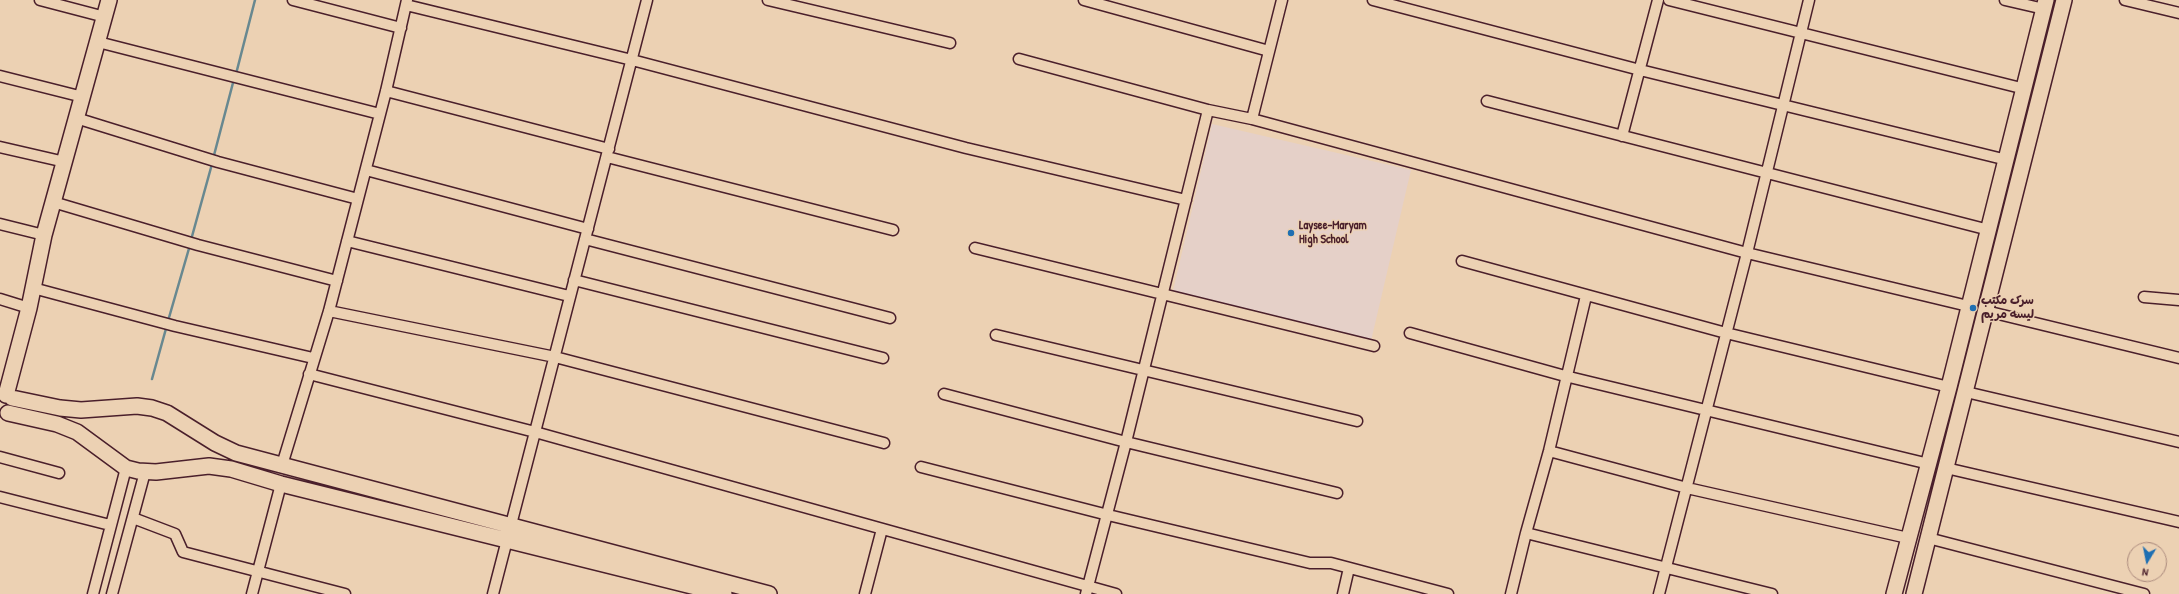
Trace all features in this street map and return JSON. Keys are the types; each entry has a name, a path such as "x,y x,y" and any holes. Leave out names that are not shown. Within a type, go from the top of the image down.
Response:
{"main road":[{"path":"2,415 13,408 6,396 30,308 44,235 109,0"},
{"path":"1914,594 2064,0"},
{"path":"1894,594 1949,387 1968,306 2007,160 2045,5"},
{"path":"1976,279 1993,284"},
{"path":"1963,329 1980,334"},
{"path":"6,396 60,408 81,410 137,406 152,408 167,413 215,443 236,453 282,465 509,533 724,594"},
{"path":"2,415 57,424 77,432 126,468 145,472 208,466 231,469 281,484 509,533 769,594"}],"street":[{"path":"40,0 105,17"},
{"path":"293,0 401,28"},
{"path":"493,594 647,0"},
{"path":"768,0 950,44"},
{"path":"1084,0 1269,51"},
{"path":"1252,119 1282,0"},
{"path":"1373,0 1640,70 2007,160"},
{"path":"1622,136 1658,0"},
{"path":"1669,0 2025,89"},
{"path":"1658,594 1687,488 1747,252 1809,0"},
{"path":"2005,0 2045,5"},
{"path":"2125,0 2179,13"},
{"path":"282,465 313,358 329,311 348,241 407,2 966,148 1186,200"},
{"path":"98,42 380,114"},
{"path":"1019,59 1208,110 1252,119 1747,252 1968,306"},
{"path":"0,76 83,97"},
{"path":"386,90 608,153 893,230"},
{"path":"1487,101 1989,230"},
{"path":"1087,590 1108,515 1208,110"},
{"path":"76,118 218,162 358,198"},
{"path":"0,146 65,162"},
{"path":"366,170 587,234 890,318"},
{"path":"53,202 198,245 337,281"},
{"path":"0,224 44,235"},
{"path":"348,241 570,296"},
{"path":"975,248 1374,346"},
{"path":"1462,261 1726,333 1949,387"},
{"path":"574,280 883,358"},
{"path":"33,288 176,326 313,358"},
{"path":"1511,594 1549,451 1565,376 1586,296"},
{"path":"2144,297 2179,300"},
{"path":"0,299 30,308"},
{"path":"329,311 555,357 884,443"},
{"path":"1986,311 2179,358"},
{"path":"1410,333 1565,376 1929,464"},
{"path":"996,335 1356,421"},
{"path":"309,374 535,432 882,529 1087,590 1116,594"},
{"path":"1966,392 2179,442"},
{"path":"944,394 1126,442 1337,493"},
{"path":"1549,451 1687,488 1908,538"},
{"path":"0,457 59,473"},
{"path":"921,467 1108,515 1310,563 1330,563 1448,594"},
{"path":"93,594 126,468"},
{"path":"1946,468 2179,522"},
{"path":"112,594 145,472"},
{"path":"252,594 281,484"},
{"path":"0,497 110,525"},
{"path":"133,518 175,534 183,552 345,594"},
{"path":"865,594 882,529"},
{"path":"1526,533 1772,594"},
{"path":"1928,538 2144,594"},
{"path":"1343,594 1349,568"}],"shaded area":[{"name":"Laysee-Maryam High School","path":"1212,124 1411,170 1371,341 1172,295"}],"waterway":[{"path":"236,74 255,0"},
{"path":"213,159 234,79"},
{"path":"191,240 212,164"},
{"path":"168,321 190,245"},
{"path":"152,379 167,325"}],"place":[{"name":"Laysee-Maryam High School","path":"1291,233"},
{"name":"سرک مکتب لیسه مریم","path":"1973,308"}]}
